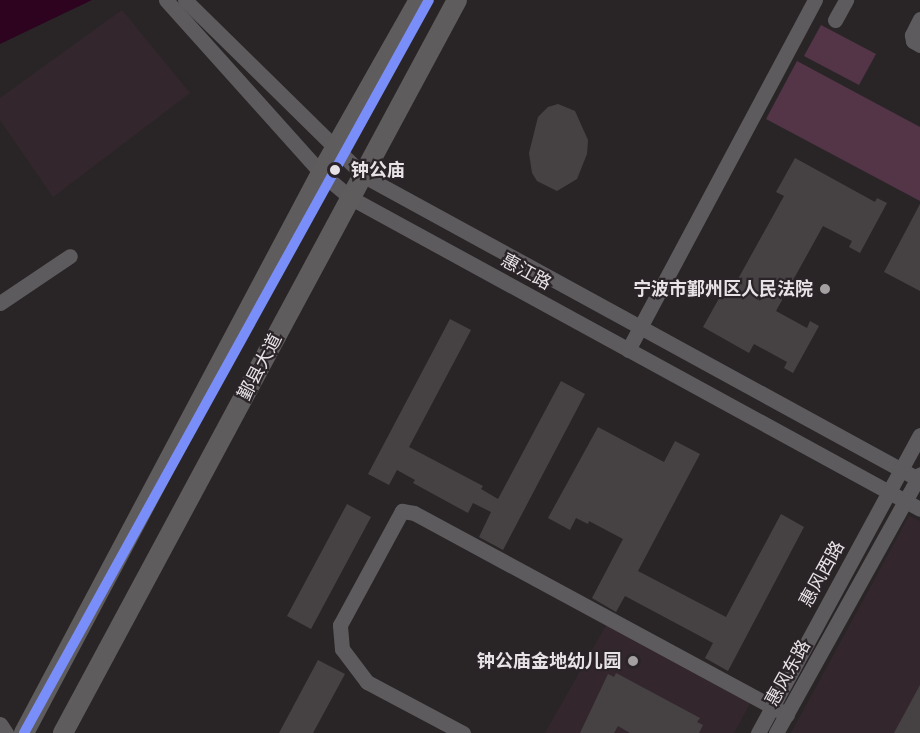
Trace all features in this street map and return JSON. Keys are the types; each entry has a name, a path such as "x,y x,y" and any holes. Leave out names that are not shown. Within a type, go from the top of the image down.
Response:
{"main road":[{"name":"鄞县大道","path":"24,733 321,173 419,0"},
{"name":"鄞县大道","path":"63,733 457,0"}],"street":[{"name":"惠江路","path":"166,0 321,173 351,198 920,509"},
{"name":"惠江路","path":"185,0 335,151 364,176 639,329 919,478"},
{"path":"628,350 815,0"},
{"path":"835,20 846,0"},
{"path":"920,19 912,35 913,41 920,45"},
{"path":"0,303 70,256"},
{"name":"惠风西路","path":"758,733 920,435"},
{"name":"惠风东路","path":"776,733 919,478"},
{"path":"463,733 367,682 342,649 340,625 402,511 414,513 787,715"},
{"path":"0,724 6,733"}],"shaded area":[{"path":"0,0 92,0 0,44"},
{"path":"122,10 190,93 53,197 0,120 0,98"},
{"path":"821,25 876,54 859,85 804,56"},
{"path":"797,61 920,127 920,201 766,119"},
{"path":"909,516 920,521 920,733 791,733"},
{"name":"钟公庙金地幼儿园","path":"608,622 752,700 734,733 545,733"}],"building":[{"path":"558,104 575,111 588,140 587,154 577,179 557,191 537,181 532,173 529,153 538,117 548,107"},
{"path":"795,158 875,202 877,198 887,203 860,253 849,247 852,241 823,226 776,311 807,328 810,321 819,326 793,373 784,368 787,362 754,344 749,353 703,327 722,293 728,297 784,196 776,192"},
{"path":"920,204 920,291 884,272"},
{"path":"450,319 471,330 409,447 483,486 481,489 498,499 561,381 585,394 503,550 479,537 491,512 473,503 468,513 413,483 415,480 397,470 389,485 368,474"},
{"path":"598,427 664,462 675,441 700,454 638,571 726,617 781,514 804,527 728,671 705,658 713,643 625,596 616,612 592,598 623,539 589,521 588,524 576,518 570,530 548,518"},
{"path":"347,504 371,517 311,629 287,616"},
{"path":"318,660 345,674 313,733 279,733"},
{"path":"616,673 700,718 697,722 703,725 699,733 630,733 618,726 614,733 580,733 608,674 614,677"},
{"path":"920,685 920,733 894,733"}],"transit line":[{"path":"24,733 429,0"}],"place":[{"name":"钟公庙","path":"335,170"},
{"name":"宁波市鄞州区人民法院","path":"825,289"},
{"name":"钟公庙金地幼儿园","path":"633,661"}]}
